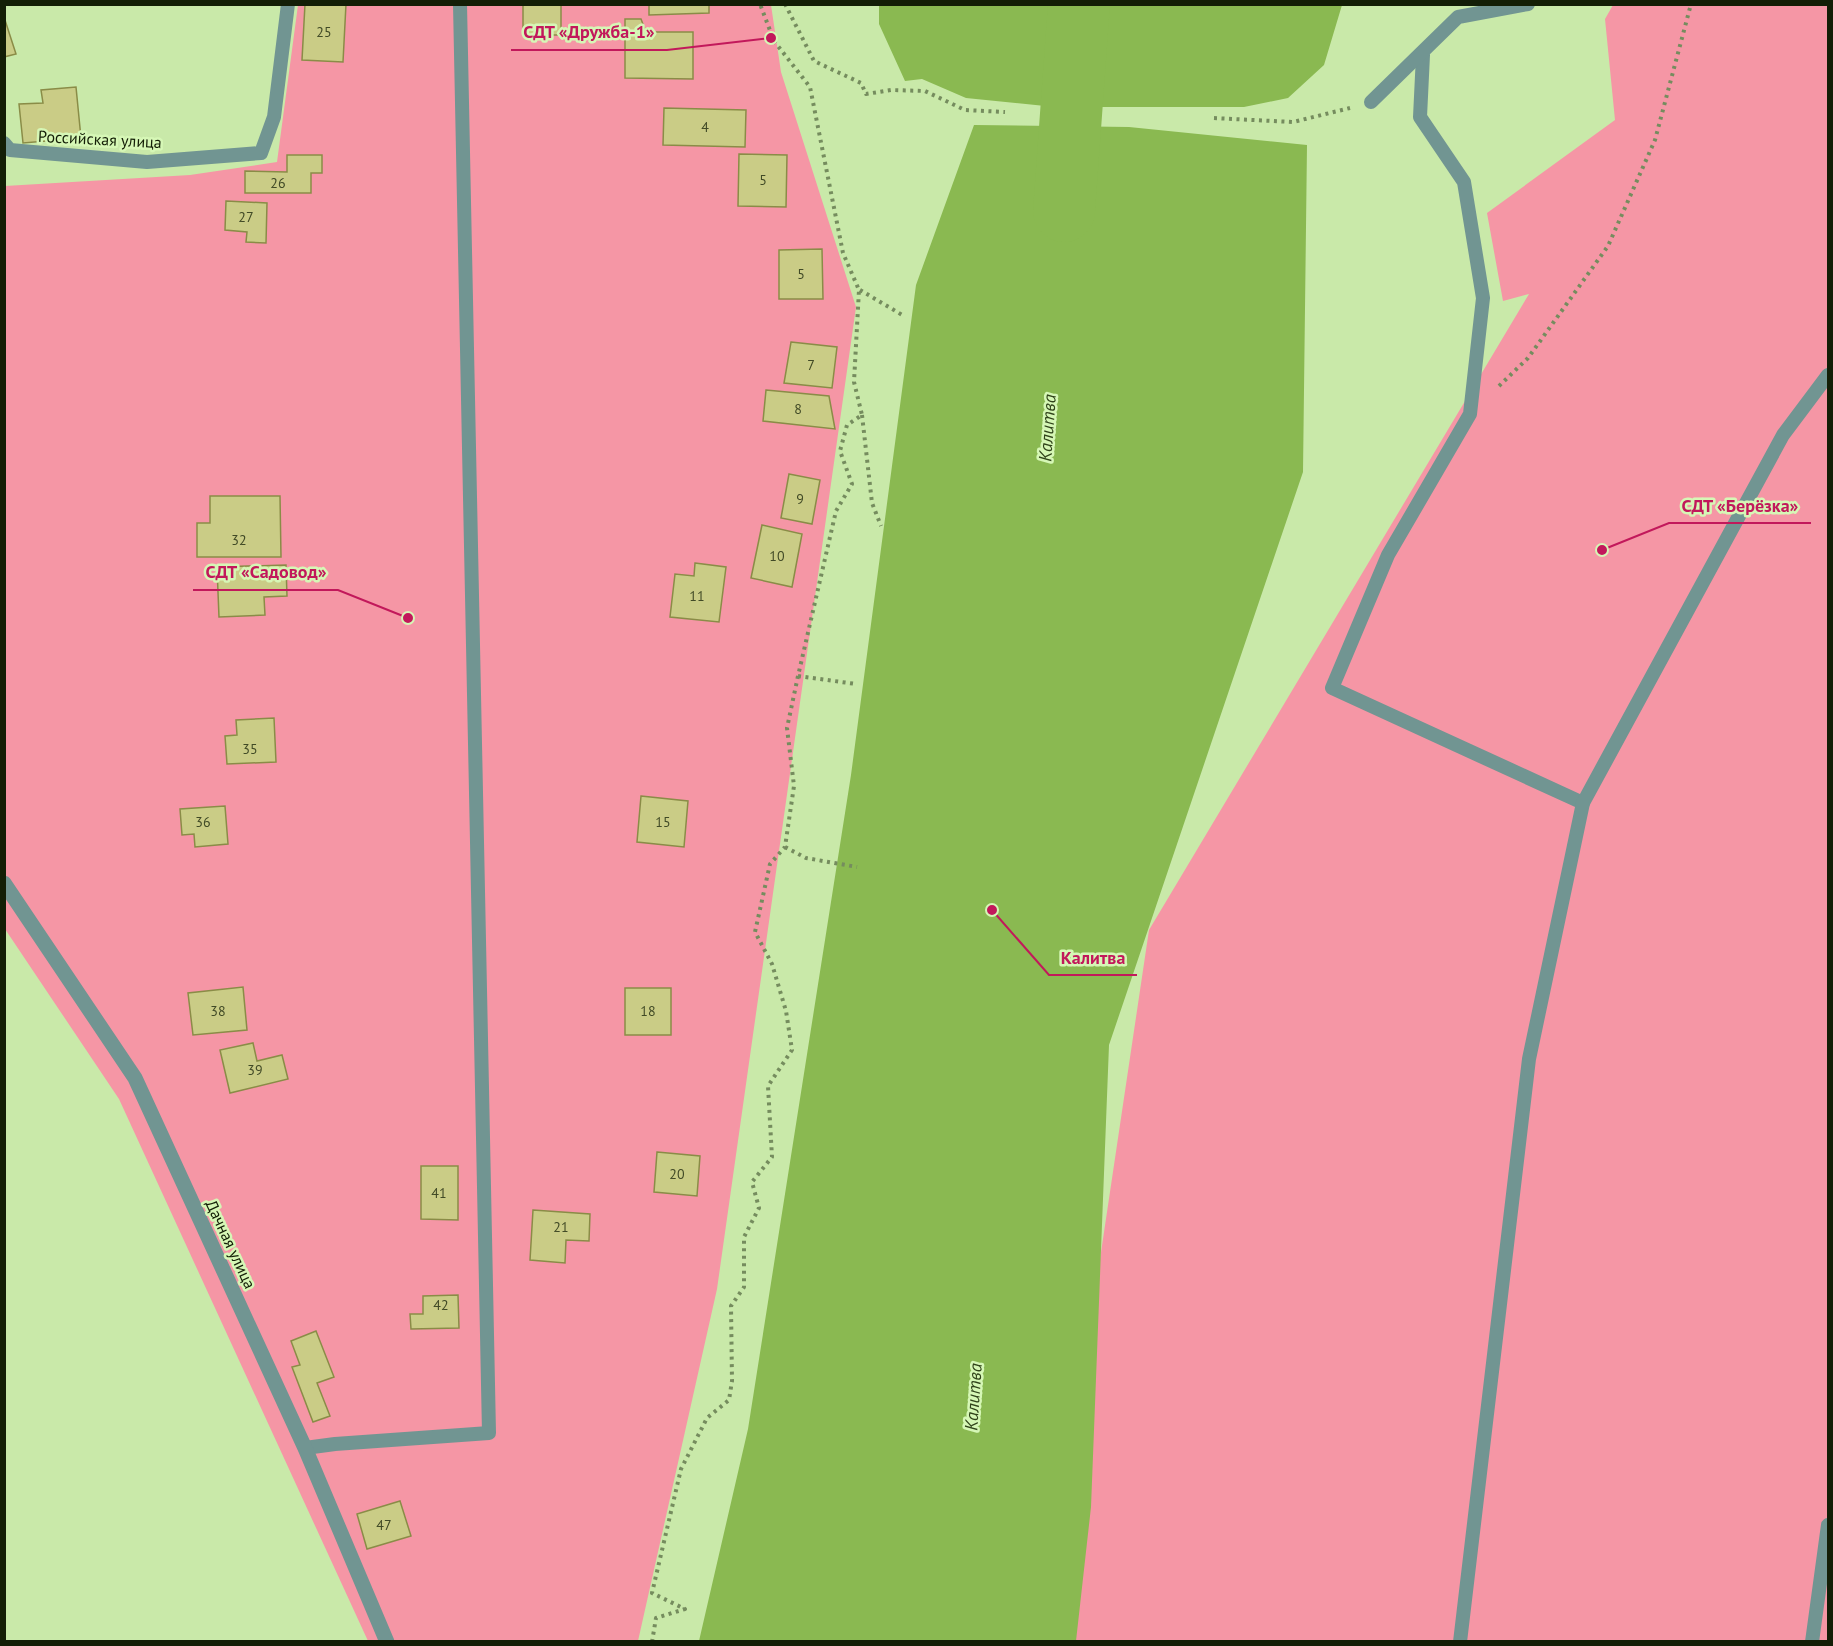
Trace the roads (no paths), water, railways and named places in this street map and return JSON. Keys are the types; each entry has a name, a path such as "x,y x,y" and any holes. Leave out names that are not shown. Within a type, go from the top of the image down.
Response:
{"street":[{"name":"Дачная улица","path":"4,883 135,1078 305,1448 387,1641"}],"lane":[{"name":"Российская улица","path":"4,143 10,150 147,162 261,153 274,117 288,4"},
{"path":"305,1448 489,1433 460,4"},
{"path":"1371,102 1423,55 1458,17 1528,4"},
{"path":"1423,55 1420,117 1464,182 1483,298 1470,414 1388,555 1332,688 1583,803"},
{"path":"1460,1641 1529,1059 1583,803 1783,435 1828,375"},
{"path":"1812,1641 1828,1525"}],"water":[{"path":"879,4 1342,5 1324,65 1288,98 1244,107 1055,107 966,98 922,79 905,81 879,24"},
{"name":"Калитва","path":"974,125 1129,127 1307,145 1303,472 1109,1045 1091,1507 1076,1641 699,1641 748,1429 851,775 916,285"}],"waterway":[{"name":"Калитва","path":"1064,211 1079,4"}],"place":[{"name":"СДТ «Дружба-1»","path":"771,38"},
{"name":"СДТ «Берёзка»","path":"1602,550"},
{"name":"СДТ «Садовод»","path":"408,618"},
{"name":"Калитва","path":"992,910"}]}
